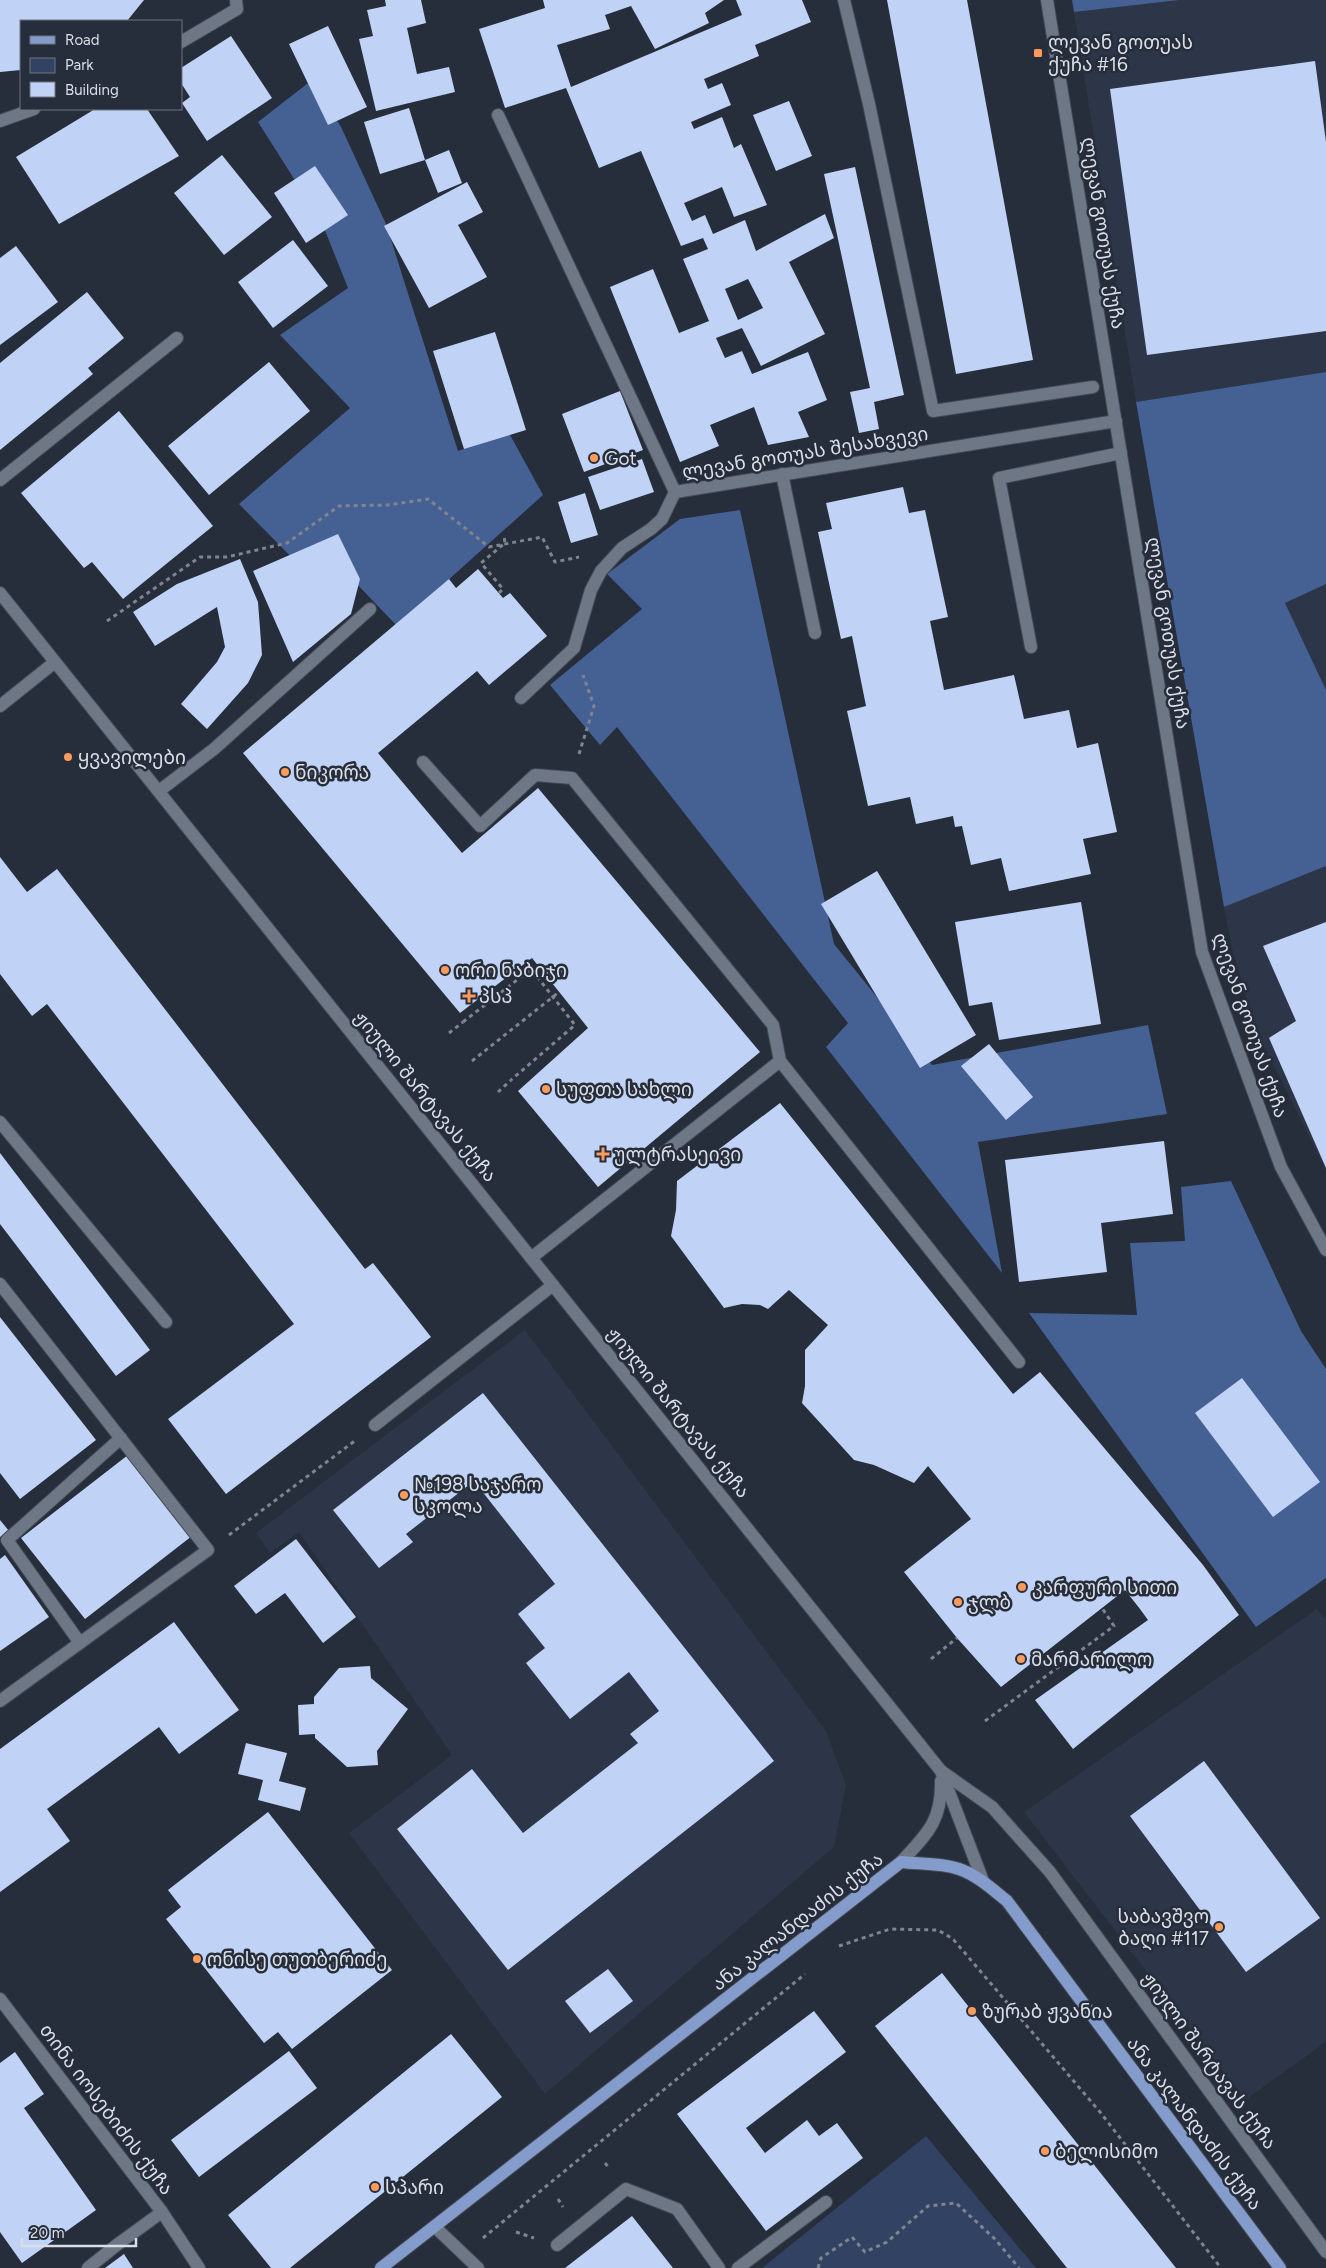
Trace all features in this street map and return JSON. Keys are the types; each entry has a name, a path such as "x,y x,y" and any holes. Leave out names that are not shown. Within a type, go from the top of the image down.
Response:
{"main road":[{"name":"ანა კალანდაძის ქუჩა","path":"381,2268 436,2227 901,1862 934,1864 959,1869 983,1882 1007,1901 1280,2268"}],"street":[{"path":"182,41 237,9 236,0"},
{"path":"844,0 869,104 933,411 1093,387"},
{"name":"ლევან გოთუას ქუჩა","path":"1047,0 1202,952 1281,1167 1326,1250"},
{"path":"0,121 31,110"},
{"name":"ლევან გოთუას შესახვევი","path":"498,115 675,492 1116,421"},
{"path":"0,480 177,338"},
{"path":"1031,647 999,478 1121,453"},
{"path":"782,474 816,633"},
{"path":"521,698 574,648 591,590 601,571 622,548 651,530 662,519 675,492"},
{"name":"ჟიული შარტავას ქუჩა","path":"0,593 941,1771 992,1807 1050,1872 1326,2252"},
{"path":"159,791 214,749 370,609"},
{"path":"0,706 55,662"},
{"path":"423,762 480,826 535,775 572,778 773,1025 780,1061 1019,1362"},
{"path":"531,1258 780,1061"},
{"path":"0,1122 166,1322"},
{"path":"0,1284 208,1550 0,1702"},
{"path":"375,1425 553,1285"},
{"path":"80,1643 7,1540 121,1438"},
{"path":"901,1862 928,1833 942,1803 941,1771"},
{"path":"941,1771 983,1882"},
{"name":"თინა იოსებიძის ქუჩა","path":"0,1999 162,2212 199,2268"},
{"path":"557,2245 626,2189 677,2209 719,2268"},
{"path":"738,2268 826,2202"},
{"path":"88,2268 162,2212"},
{"path":"436,2227 465,2253 478,2268"}],"path":[{"path":"107,621 200,557 227,557 287,543 339,506 388,505 428,499 489,546 542,537 555,562 622,548"},
{"path":"504,535 505,543"},
{"path":"499,593 503,589 482,563 505,543"},
{"path":"572,778 594,706 574,648"},
{"path":"449,1033 531,969 575,1025 498,1092"},
{"path":"472,1061 559,992"},
{"path":"208,1550 375,1425"},
{"path":"985,1721 1114,1626 1102,1608"},
{"path":"931,1659 957,1638"},
{"path":"831,1952 839,1946 890,1929 938,1930 954,1939 1100,2112 1221,2268"},
{"path":"465,2253 808,1971"},
{"path":"818,2268 821,2258 852,2237 865,2252 887,2242 928,2206 956,2202 995,2239 1019,2268"}],"shaded area":[{"path":"1072,0 1180,0 1074,12"},
{"path":"1181,0 1326,0 1326,372 1136,402 1074,12"},
{"path":"312,80 341,127 386,224 458,451 509,433 543,495 397,626 332,558 309,575 239,504 350,408 280,335 348,288 322,223 258,122"},
{"path":"1326,372 1326,584 1285,603 1326,690 1326,866 1224,907 1136,402"},
{"path":"740,510 834,944 932,1065 1148,1025 1167,1114 978,1142 1002,1273 826,1047 848,1023 617,727 600,745 550,685 642,609 607,574 680,519"},
{"path":"1326,584 1326,690 1285,603"},
{"path":"1326,866 1326,1170 1257,1032 1232,949 1224,907"},
{"path":"1231,1181 1301,1331 1326,1369 1326,1578 1256,1627 1029,1313 1137,1315 1130,1243 1185,1241 1181,1187"},
{"path":"525,1330 826,1731 846,1785 834,1847 545,2094 349,1833 452,1755 299,1532 270,1553 256,1533"},
{"name":"საბავშვო ბაღი #117","path":"1317,1609 1326,1620 1326,2042 1245,2100 1024,1812"}],"green space":[{"path":"926,2136 1036,2268 762,2268"}],"building":[{"path":"0,0 144,0 128,20 20,20 20,70 0,72"},
{"path":"385,0 421,0 426,23 407,28 417,74 449,67 455,92 376,111 359,39 373,36 367,10 386,6"},
{"path":"543,0 724,0 705,13 709,23 655,49 631,6 605,15 610,29 557,45 571,87 742,15 736,0 802,0 811,22 755,45 759,56 704,79 708,89 722,83 731,105 691,122 694,129 722,117 734,148 741,144 767,205 734,217 722,187 684,203 692,221 705,215 713,234 745,220 756,251 825,214 834,238 789,262 825,334 761,366 742,328 716,338 725,358 742,351 752,374 808,352 827,400 798,412 809,437 768,445 754,407 710,425 719,446 680,462 610,287 653,269 679,333 709,321 683,259 708,249 703,238 681,246 641,151 599,168 566,88 505,108 479,29 545,8","holes":["748,279 763,308 738,320 725,289"]},
{"path":"887,0 967,0 1033,360 956,374"},
{"path":"328,26 367,107 328,125 289,44"},
{"path":"231,36 272,98 207,141 182,103 190,97 182,85 182,67"},
{"path":"1315,61 1326,142 1326,331 1147,355 1110,89"},
{"path":"789,101 812,156 776,171 753,115"},
{"path":"409,108 425,160 380,174 364,122"},
{"path":"93,110 148,110 179,156 59,224 16,157"},
{"path":"449,150 462,183 438,193 425,160"},
{"path":"222,155 272,217 224,255 174,193"},
{"path":"315,166 348,215 306,243 274,193"},
{"path":"855,167 904,395 874,402 879,429 859,433 850,392 870,388 824,174"},
{"path":"467,182 483,212 458,225 487,277 429,308 384,226"},
{"path":"293,240 328,286 273,328 238,282"},
{"path":"16,246 58,302 0,345 0,258"},
{"path":"87,292 124,338 88,368 93,374 0,450 0,363"},
{"path":"495,332 526,430 464,449 433,351"},
{"path":"269,362 310,411 209,495 168,446"},
{"path":"620,391 643,450 584,472 562,414"},
{"path":"119,411 213,526 123,599 92,562 84,568 21,493"},
{"path":"642,459 654,492 600,510 588,477"},
{"path":"903,487 909,513 925,510 948,617 930,621 944,690 1014,675 1024,719 1069,710 1077,748 1098,743 1117,832 1083,839 1091,874 1009,891 1001,858 971,865 962,826 955,827 953,816 916,824 910,797 868,806 847,711 866,706 852,636 841,639 818,532 832,529 826,503"},
{"path":"585,493 598,535 571,543 558,502"},
{"path":"338,534 360,579 351,614 293,662 253,571"},
{"path":"240,559 258,602 262,655 248,683 207,729 181,704 217,662 225,647 217,607 155,646 133,612 177,584"},
{"path":"478,569 503,598 510,593 547,636 489,685 477,671 378,753 462,853 538,788 760,1052 598,1187 518,1091 588,1028 532,958 460,1013 243,753 449,579 456,588"},
{"path":"0,857 27,892 57,869 365,1269 373,1263 431,1337 226,1494 168,1419 294,1324 47,1004 32,1016 0,974"},
{"path":"877,871 976,1035 920,1068 821,904"},
{"path":"1081,902 1101,1024 999,1040 992,1002 969,1006 955,922"},
{"path":"1326,922 1326,1168 1269,1038 1296,1021 1263,946"},
{"path":"989,1044 1033,1097 1006,1120 961,1066"},
{"path":"780,1103 1013,1394 1040,1372 1203,1565 1239,1615 1073,1749 1035,1700 1148,1620 1140,1609 1125,1590 1001,1687 957,1638 904,1572 971,1519 928,1466 914,1483 874,1465 854,1460 802,1403 805,1386 805,1350 828,1325 789,1290 768,1309 760,1305 742,1304 724,1308 671,1236 676,1210 677,1181"},
{"path":"1164,1141 1173,1214 1101,1223 1107,1272 1019,1282 1005,1160"},
{"path":"0,1153 150,1350 116,1376 0,1224"},
{"path":"0,1317 96,1440 20,1499 0,1473"},
{"path":"1242,1378 1320,1482 1273,1517 1195,1413"},
{"path":"483,1393 774,1761 508,1970 397,1829 472,1769 523,1833 638,1743 630,1734 659,1711 629,1672 570,1719 526,1663 545,1648 518,1614 555,1584 474,1481 406,1534 413,1542 379,1568 333,1510"},
{"path":"128,1455 192,1536 85,1619 21,1538"},
{"path":"0,1520 9,1531 0,1537"},
{"path":"296,1539 356,1617 323,1643 285,1593 256,1614 234,1586"},
{"path":"5,1555 49,1617 0,1651 0,1559"},
{"path":"174,1622 239,1710 179,1754 159,1727 47,1809 70,1841 0,1892 0,1749"},
{"path":"370,1666 371,1678 408,1709 377,1751 378,1765 347,1767 315,1738 315,1734 299,1735 298,1705 314,1704 314,1697 339,1668"},
{"path":"246,1743 287,1753 279,1781 306,1788 300,1811 258,1800 263,1780 238,1774"},
{"path":"1204,1761 1320,1918 1246,1972 1130,1816"},
{"path":"268,1812 392,1970 292,2049 278,2032 264,2043 166,1919 181,1907 168,1890"},
{"path":"608,1969 633,2001 590,2033 565,2001"},
{"path":"942,1973 1176,2268 1067,2268 875,2026"},
{"path":"814,2011 846,2052 746,2128 765,2153 807,2120 819,2136 837,2123 863,2158 766,2231 677,2114"},
{"path":"451,2034 502,2097 290,2268 271,2268 228,2215"},
{"path":"289,2051 317,2088 199,2177 171,2140"},
{"path":"15,2052 44,2094 24,2108 96,2210 22,2263 0,2232 0,2063"},
{"path":"632,2216 673,2268 565,2268"},
{"path":"124,2254 133,2268 105,2268"}],"place":[{"name":"ლევან გოთუას ქუჩა #16","path":"1038,53"},
{"name":"Got","path":"594,458"},
{"name":"ყვავილები","path":"68,757"},
{"name":"ნიკორა","path":"285,772"},
{"name":"ორი ნაბიჯი","path":"445,970"},
{"name":"პსპ","path":"469,996"},
{"name":"სუფთა სახლი","path":"546,1089"},
{"name":"ულტრასეივი","path":"603,1154"},
{"name":"№198 საჯარო სკოლა","path":"404,1495"},
{"name":"კარფური სითი","path":"1022,1587"},
{"name":"ჯლბ","path":"958,1602"},
{"name":"მარმარილო","path":"1021,1659"},
{"name":"საბავშვო ბაღი #117","path":"1219,1927"},
{"name":"ონისე თუთბერიძე","path":"197,1959"},
{"name":"ზურაბ ჟვანია","path":"972,2011"},
{"name":"ბელისიმო","path":"1045,2151"},
{"name":"სპარი","path":"375,2187"}]}
